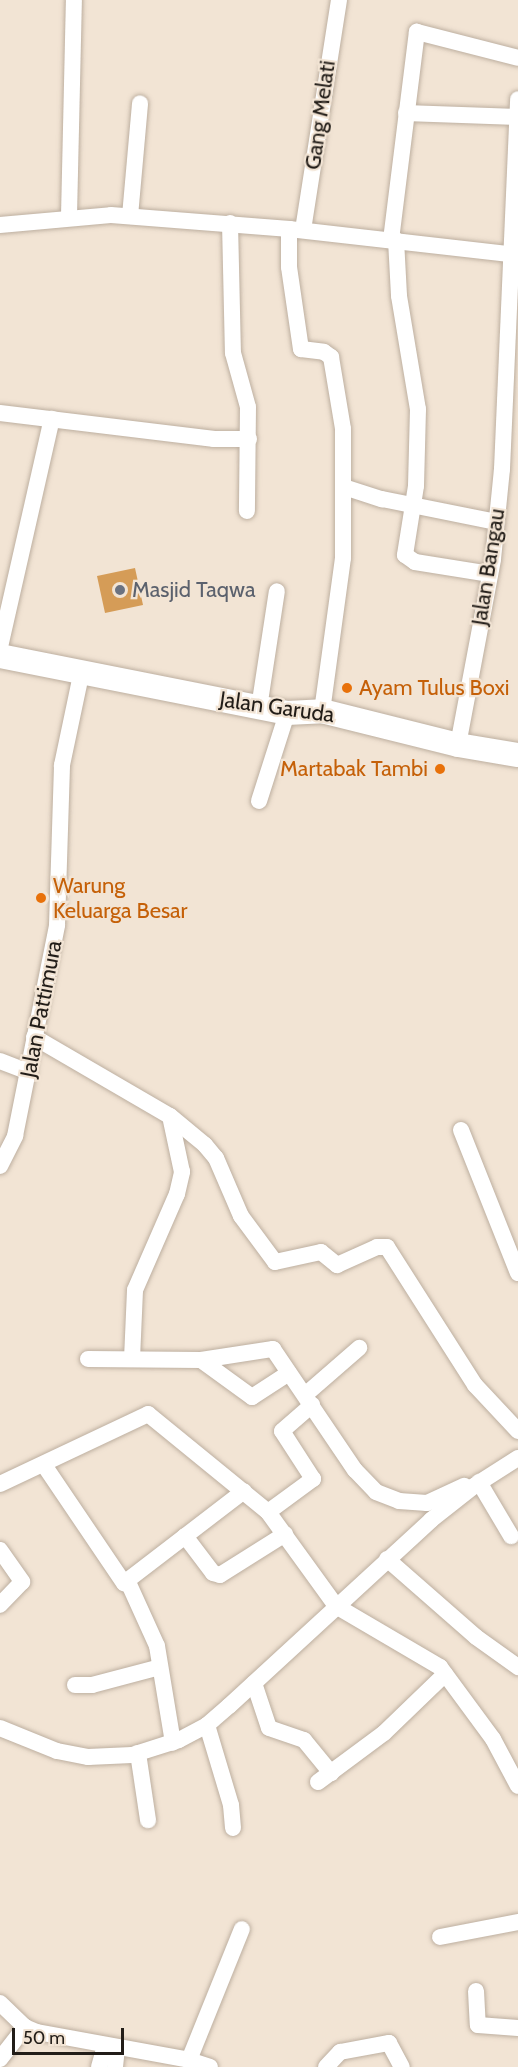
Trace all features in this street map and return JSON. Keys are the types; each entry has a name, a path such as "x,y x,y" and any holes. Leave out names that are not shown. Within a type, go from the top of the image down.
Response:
{"highway":[{"name":"Jalan Garuda","path":"0,656 82,670 260,708 287,712 322,711 458,745 518,755"}],"street":[{"path":"69,216 74,0"},
{"name":"Gang Melati","path":"339,0 289,267 301,349 328,354 333,367 343,429 344,487"},
{"path":"490,574 409,560 405,555 413,503 418,410 399,296 393,240 406,113 418,31 518,58"},
{"name":"Jalan Bangau","path":"458,745 490,574 496,522 513,319 510,254 518,99"},
{"path":"130,216 140,103"},
{"path":"406,113 517,117"},
{"path":"0,225 69,216 130,216 230,223 510,254"},
{"path":"230,223 233,353 246,396 249,439 248,511"},
{"path":"0,413 214,439 249,439"},
{"path":"0,647 52,419"},
{"path":"322,711 339,602 344,487 496,522"},
{"path":"260,708 277,591"},
{"name":"Jalan Pattimura","path":"0,1166 15,1136 57,925 62,765 82,670"},
{"path":"259,801 287,712"},
{"path":"34,1037 170,1116 211,1151 241,1216 275,1262 321,1252 337,1265 377,1247 387,1247 475,1385 518,1431"},
{"path":"0,1061 29,1072"},
{"path":"132,1345 135,1290 177,1194 182,1172 170,1116"},
{"path":"460,1130 518,1273"},
{"path":"88,1359 132,1345 201,1360 273,1349 355,1470 376,1492 399,1501 427,1503 459,1487 476,1484"},
{"path":"268,1512 313,1479 282,1431 359,1348"},
{"path":"201,1360 252,1397 289,1373"},
{"path":"0,1484 147,1414 268,1512 336,1606 429,1659 445,1674 493,1739 518,1786"},
{"path":"0,1728 76,1755 138,1754 172,1743 207,1725 387,1559 476,1484 518,1458"},
{"path":"44,1465 121,1581 128,1582 244,1491"},
{"path":"476,1484 511,1536"},
{"path":"185,1536 213,1573 220,1575 285,1534"},
{"path":"0,1550 22,1582 0,1605"},
{"path":"387,1559 476,1637 518,1667"},
{"path":"128,1582 151,1627 172,1743"},
{"path":"75,1685 92,1685 160,1667"},
{"path":"254,1683 269,1728 304,1740 324,1778 384,1733 445,1674"},
{"path":"207,1725 231,1805 233,1828"},
{"path":"138,1754 148,1820"},
{"path":"440,1937 518,1922"},
{"path":"189,2060 242,1929"},
{"path":"476,1991 478,2025 518,2028"},
{"path":"0,2003 25,2027 111,2047 189,2060 210,2067"},
{"path":"0,2059 25,2027"},
{"path":"326,2067 340,2052 389,2043 402,2067"},
{"path":"99,2067 111,2047"},
{"path":"111,2047 115,2067"}],"building":[{"name":"Masjid Taqwa","path":"135,568 143,605 105,613 97,576"}],"place":[{"name":"Masjid Taqwa","path":"120,590"},
{"name":"Ayam Tulus Boxi","path":"347,688"},
{"name":"Martabak Tambi","path":"440,769"},
{"name":"Warung Keluarga Besar","path":"41,898"}]}
